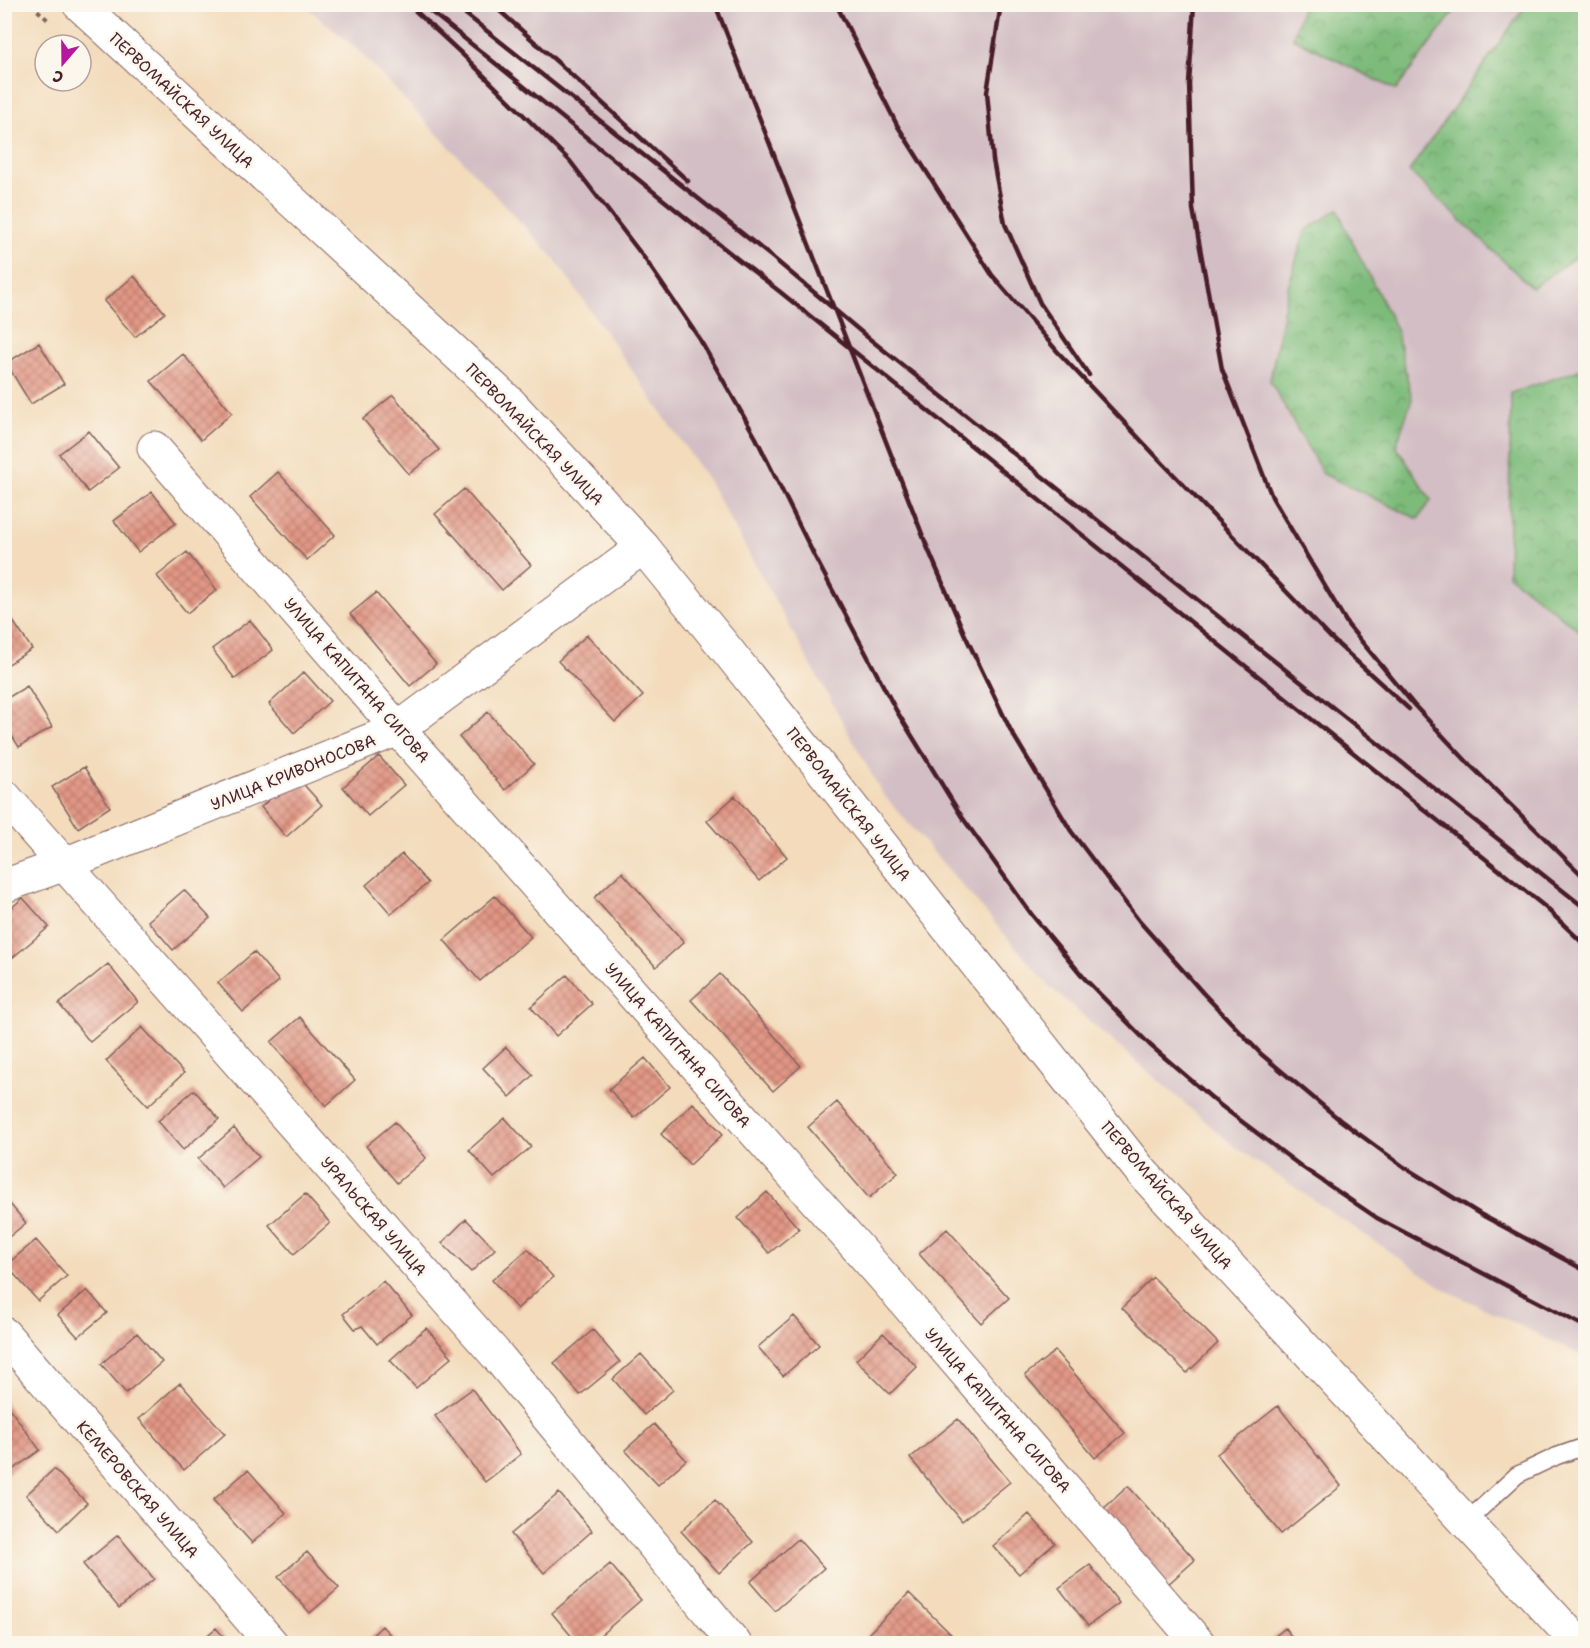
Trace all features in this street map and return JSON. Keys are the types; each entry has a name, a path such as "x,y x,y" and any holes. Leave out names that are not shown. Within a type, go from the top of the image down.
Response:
{"street":[{"name":"ПЕРВОМАЙСКАЯ УЛИЦА","path":"79,4 509,402 643,547 1140,1170 1579,1644"},
{"name":"УЛИЦА КАПИТАНА СИГОВА","path":"154,448 398,729 879,1272 1199,1644"},
{"name":"УЛИЦА КРИВОНОСОВА","path":"4,886 65,864 398,729 643,547"},
{"name":"УРАЛЬСКАЯ УЛИЦА","path":"4,796 499,1358 735,1644"},
{"name":"КЕМЕРОВСКАЯ УЛИЦА","path":"4,1334 272,1644"}],"lane":[{"path":"1466,1522 1517,1475 1557,1456 1586,1446"}],"shaded area":[{"path":"304,5 1585,5 1585,1357 1448,1291 1235,1147 1051,988 882,793 708,480 554,258 360,52"}],"green space":[{"path":"1303,4 1459,5 1396,90 1293,38"},
{"path":"1526,5 1586,5 1585,250 1532,288 1409,171"},
{"path":"1338,209 1396,329 1412,399 1396,446 1431,500 1418,519 1323,474 1270,381 1288,287 1305,231"},
{"path":"1586,368 1585,635 1508,575 1511,393"}],"building":[{"path":"134,276 165,313 135,337 104,301"},
{"path":"39,343 64,384 31,404 6,363"},
{"path":"183,354 232,413 201,440 151,381"},
{"path":"393,395 439,450 409,474 363,419"},
{"path":"89,431 119,468 88,492 59,454"},
{"path":"278,472 335,535 307,560 250,497"},
{"path":"464,489 531,565 502,590 435,514"},
{"path":"152,492 176,523 138,552 114,521"},
{"path":"187,552 217,590 187,613 157,576"},
{"path":"376,593 436,664 410,686 350,614"},
{"path":"4,608 32,649 4,667"},
{"path":"250,620 273,650 235,679 212,649"},
{"path":"587,635 643,696 615,722 558,661"},
{"path":"304,672 330,701 294,733 269,704"},
{"path":"27,686 52,727 19,747 4,723 4,700"},
{"path":"488,712 534,764 505,790 459,737"},
{"path":"379,756 404,785 368,816 343,787"},
{"path":"84,767 110,807 78,828 52,787"},
{"path":"296,776 322,805 286,837 261,807"},
{"path":"735,796 787,857 759,881 707,821"},
{"path":"402,854 428,883 391,914 366,885"},
{"path":"622,872 684,942 656,967 594,898"},
{"path":"184,890 210,918 173,950 148,921"},
{"path":"495,896 531,937 480,981 444,940"},
{"path":"23,898 49,927 12,958 4,949 4,914"},
{"path":"254,952 279,981 243,1012 218,983"},
{"path":"108,964 138,1002 90,1042 59,1004"},
{"path":"720,974 801,1066 773,1091 691,1000"},
{"path":"567,975 592,1004 556,1036 531,1007"},
{"path":"300,1017 355,1080 326,1106 271,1042"},
{"path":"142,1027 184,1073 148,1106 106,1061"},
{"path":"506,1047 533,1075 510,1097 483,1068"},
{"path":"645,1058 670,1087 634,1118 609,1089"},
{"path":"194,1090 219,1119 183,1150 158,1121"},
{"path":"837,1102 898,1173 869,1198 808,1127"},
{"path":"693,1103 723,1134 690,1165 661,1134"},
{"path":"505,1118 531,1147 494,1178 469,1150"},
{"path":"395,1122 426,1158 397,1183 366,1146"},
{"path":"234,1128 259,1157 223,1188 198,1159"},
{"path":"767,1192 799,1229 769,1253 738,1218"},
{"path":"305,1194 330,1223 294,1254 269,1225"},
{"path":"4,1197 26,1223 4,1241"},
{"path":"466,1219 495,1249 471,1272 442,1243"},
{"path":"947,1229 1009,1298 981,1323 919,1254"},
{"path":"36,1240 67,1276 38,1301 6,1265"},
{"path":"528,1249 553,1277 517,1309 492,1280"},
{"path":"1153,1277 1218,1343 1187,1373 1122,1308"},
{"path":"383,1281 412,1315 377,1344 362,1326 355,1329 343,1314"},
{"path":"87,1290 107,1313 78,1337 58,1315"},
{"path":"794,1316 819,1345 783,1376 758,1347"},
{"path":"426,1328 452,1357 416,1388 390,1360"},
{"path":"593,1330 620,1362 580,1395 554,1363"},
{"path":"137,1333 162,1362 126,1393 101,1364"},
{"path":"883,1333 917,1367 890,1394 856,1360"},
{"path":"1055,1351 1125,1433 1095,1458 1025,1375"},
{"path":"641,1354 673,1390 644,1415 613,1379"},
{"path":"180,1383 225,1434 184,1470 139,1419"},
{"path":"472,1389 521,1454 485,1482 435,1416"},
{"path":"4,1401 40,1450 4,1476"},
{"path":"1278,1406 1341,1486 1281,1534 1217,1454"},
{"path":"958,1419 1010,1482 962,1521 910,1458"},
{"path":"654,1424 686,1460 658,1485 625,1450"},
{"path":"54,1469 87,1503 59,1530 26,1495"},
{"path":"248,1470 286,1513 252,1543 213,1500"},
{"path":"1128,1486 1195,1560 1166,1586 1100,1512"},
{"path":"559,1493 592,1531 544,1573 511,1534"},
{"path":"715,1500 753,1542 719,1573 681,1531"},
{"path":"1029,1514 1055,1543 1019,1574 993,1546"},
{"path":"118,1535 154,1579 119,1608 83,1564"},
{"path":"798,1539 824,1568 775,1611 750,1582"},
{"path":"307,1552 339,1588 310,1613 278,1577"},
{"path":"610,1564 641,1600 590,1644 578,1644 552,1613"},
{"path":"1090,1565 1119,1603 1088,1626 1059,1588"},
{"path":"909,1593 961,1644 876,1644 867,1635"},
{"path":"382,1626 399,1644 363,1644"},
{"path":"216,1628 230,1644 197,1644"},
{"path":"1285,1628 1297,1644 1266,1644"}],"railway":[{"path":"408,4 570,161 645,259 699,338 756,438 815,557 896,710 962,817 1032,915 1085,979 1150,1045 1220,1105 1302,1167 1377,1218 1586,1327"},
{"path":"421,4 1544,906 1586,946"},
{"path":"453,4 1586,909"},
{"path":"492,4 688,181"},
{"path":"715,4 926,544 964,633 1011,731 1071,831 1140,922 1261,1054 1340,1120 1404,1167 1480,1214 1586,1271"},
{"path":"836,4 897,125 992,275 1057,351 1153,453 1331,638 1409,709"},
{"path":"1001,4 987,92 993,160 1005,224 1040,303 1089,375"},
{"path":"1194,4 1189,84 1193,209 1222,369 1272,497 1348,625 1414,705 1470,765 1586,879"}]}
